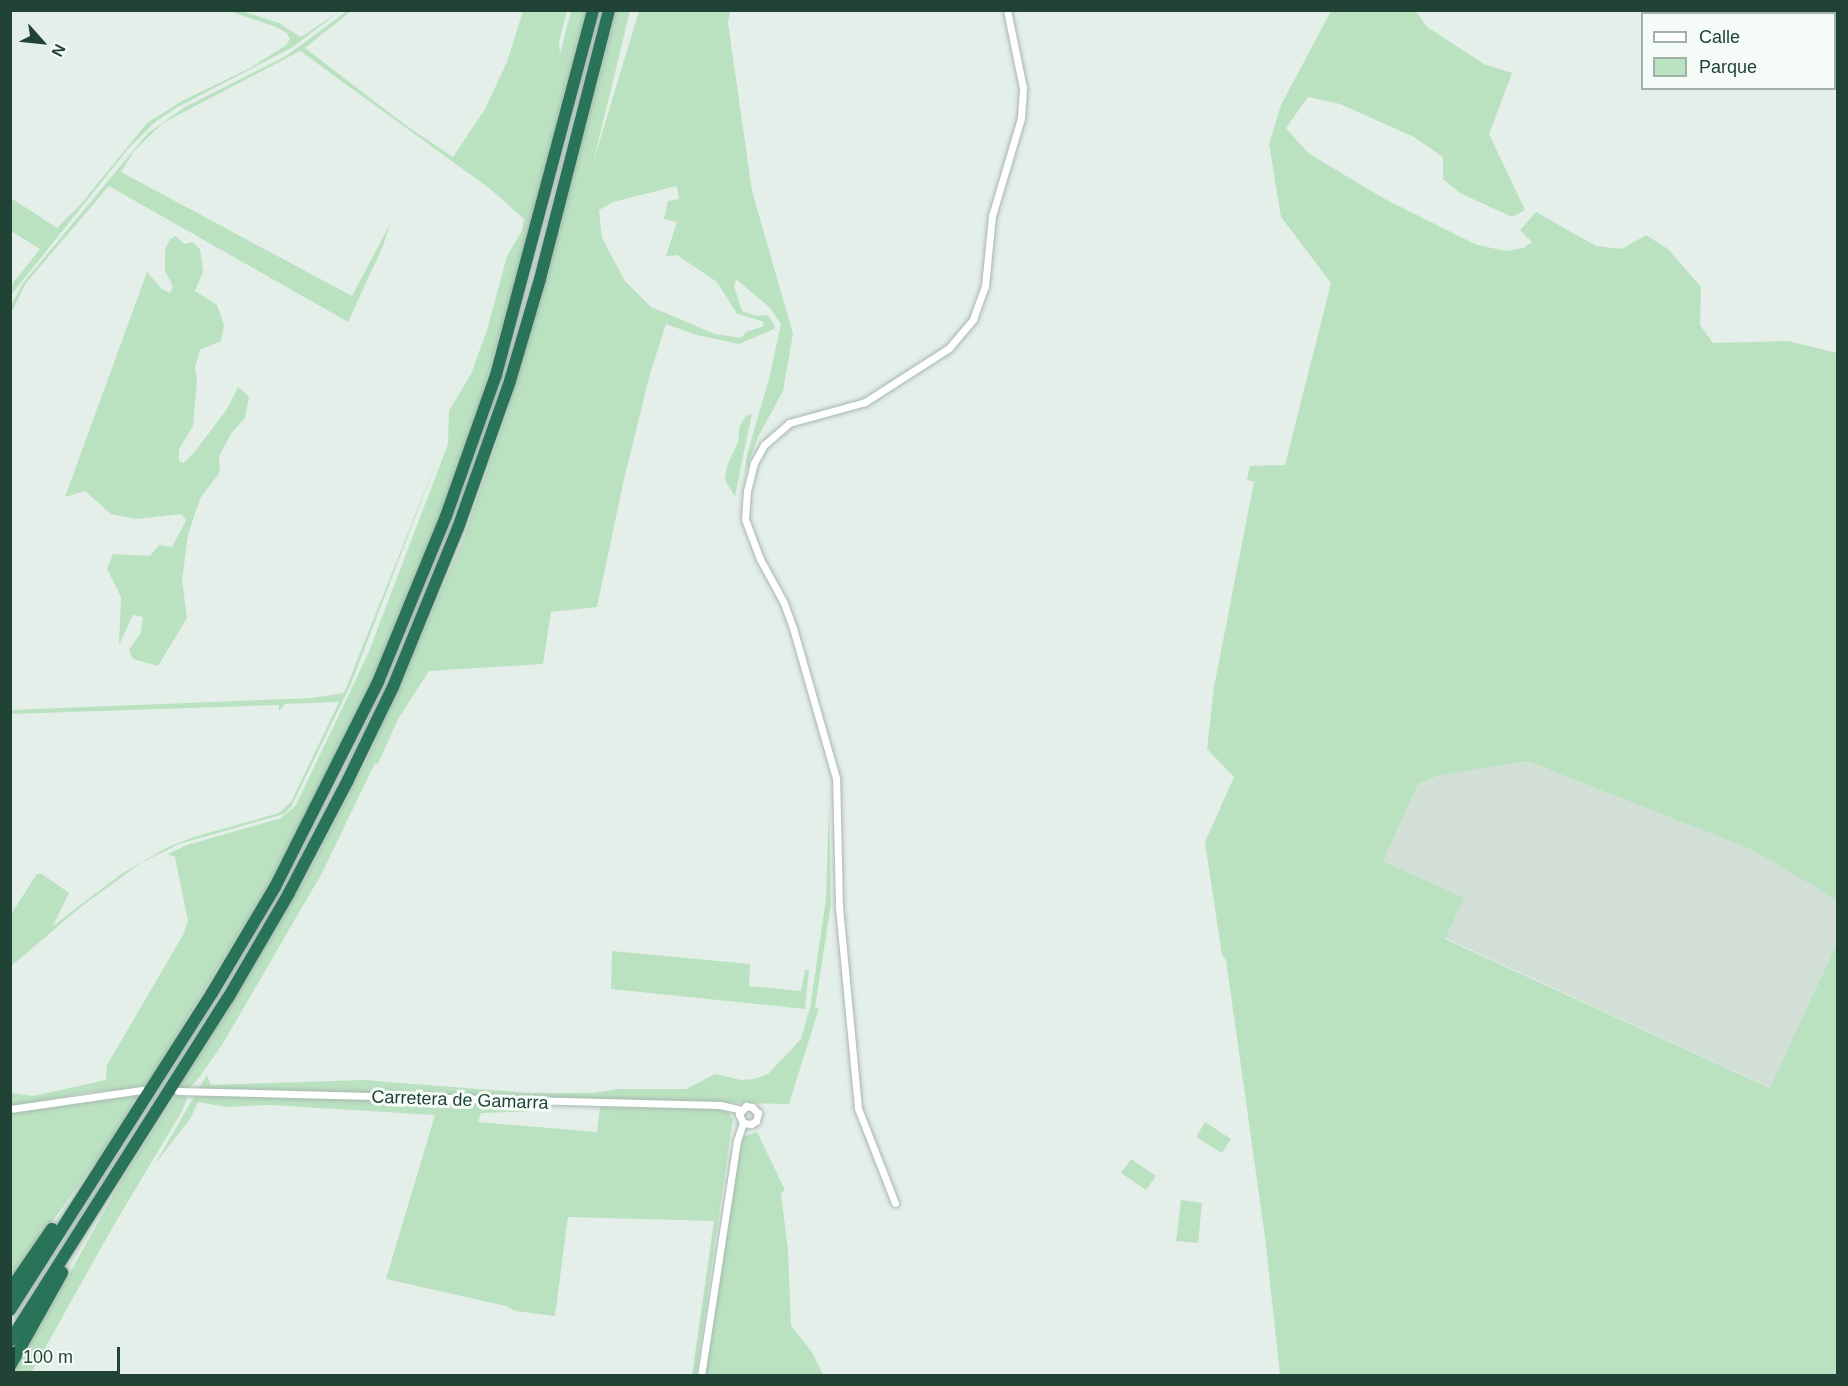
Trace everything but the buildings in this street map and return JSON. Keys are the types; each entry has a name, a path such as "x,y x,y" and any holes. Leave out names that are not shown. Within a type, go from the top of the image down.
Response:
{"highway":[{"path":"10,1310 212,993 274,887 378,682 447,516 496,375 593,10"},
{"path":"10,1341 228,998 289,893 348,780 424,615 459,528 510,381 543,268 609,10"},
{"path":"10,1366 113,1179"},
{"path":"10,1290 60,1218 76,1205"}],"street":[{"path":"896,1203 858,1108 839,906 838,794 835,773 809,690 794,630 784,603 760,559 745,519 747,491 754,463 764,445 789,423 865,402 949,348 973,319 985,286 992,216 1021,118 1023,88 1006,10"},
{"path":"794,630 802,627"},
{"path":"809,690 818,687"},
{"path":"10,1109 142,1090"},
{"name":"Carretera de Gamarra","path":"178,1091 720,1105 741,1110"},
{"path":"701,1376 737,1141 743,1123 739,1114 741,1110 752,1107 758,1113 756,1121 751,1124 743,1123"}],"shaded area":[{"path":"1527,761 1754,850 1837,900 1837,943 1771,1088 1445,938 1463,898 1383,861 1419,783 1441,775"}],"green space":[{"path":"229,11 242,11 279,23 301,37 340,11 293,47 176,108 155,122 128,149 11,295 13,283 40,249 11,231 11,198 57,228 80,205 147,123 182,101 250,68 286,45 290,39 287,33 276,27"},
{"path":"347,11 351,11 305,48 408,127 453,157 485,109 507,62 523,11 567,11 559,41 560,54 571,11 586,11 538,199 483,393 444,504 366,694 271,881 154,1072 143,1088 89,1092 11,1107 11,1093 33,1096 106,1080 107,1065 183,935 188,921 175,857 168,854 187,845 281,818 296,805 368,654 448,444 449,411 471,374 487,330 507,256 522,231 524,219 489,188 300,51 163,123 134,151 121,172 352,296 390,224 383,246 348,322 109,186 26,283 11,313 11,305 23,283 148,133 185,107 286,56"},
{"path":"616,11 630,11 593,163 639,11 730,11 728,23 752,191 793,334 783,391 758,437 744,476 747,455 769,379 781,324 769,307 736,279 734,286 742,311 756,316 768,315 775,327 739,344 697,335 666,324 650,374 624,479 597,607 551,612 543,664 429,671 398,719 378,764 375,763 322,873 222,1045 189,1088 179,1088 248,977 308,873 367,760 462,543 506,416 544,288","holes":["677,186 679,199 668,201 664,219 677,222 666,256 677,255 717,282 737,314 762,321 764,326 746,332 741,338 715,334 651,307 625,281 602,238 599,210 613,202"]},
{"path":"1331,11 1416,11 1427,27 1484,64 1512,73 1489,134 1525,210 1512,217 1460,193 1443,179 1443,157 1414,137 1340,104 1308,97 1286,128 1308,153 1381,197 1477,245 1507,251 1524,248 1532,242 1520,230 1536,212 1596,246 1622,249 1646,235 1668,249 1701,287 1700,325 1713,343 1788,341 1837,353 1837,900 1753,850 1527,761 1441,775 1419,783 1383,861 1464,898 1445,939 1770,1088 1837,943 1837,1375 1280,1375 1265,1237 1226,960 1222,955 1205,842 1234,777 1207,749 1214,687 1254,482 1247,480 1250,466 1285,465 1331,283 1281,217 1269,144 1281,105"},
{"path":"176,236 184,244 192,242 200,249 203,272 195,291 217,305 224,325 221,341 200,350 195,367 197,380 193,426 179,449 179,461 184,463 196,450 227,409 238,387 249,397 245,418 232,432 219,456 220,472 201,497 195,513 188,535 182,580 187,618 158,666 133,659 129,650 141,632 143,617 133,615 119,645 121,597 107,569 113,554 150,556 159,545 172,547 186,520 181,514 136,519 111,514 85,491 65,497 147,272 162,289 170,293 173,286 165,271 165,250 170,239"},
{"path":"752,414 735,497 725,480 727,466 738,442 740,425 746,416"},
{"path":"441,450 351,684 291,807 284,814 179,844 141,863 82,906 11,966 11,914 37,874 42,874 69,893 53,926 121,874 168,847 194,837 279,813 291,802 339,702 285,704 279,711 279,705 11,714 11,710 311,698 344,693"},
{"path":"829,804 831,904 815,1007 819,1008 789,1104 199,1088 207,1075 211,1085 364,1080 530,1093 593,1093 618,1089 686,1089 715,1074 741,1080 755,1079 768,1074 801,1039 810,1008 826,899"},
{"path":"612,951 750,964 749,986 801,991 805,970 809,970 805,1009 611,989"},
{"path":"139,1093 103,1152 11,1278 10,1112"},
{"path":"176,1095 184,1095 187,1099 182,1111 111,1230 30,1375 12,1376 128,1169"},
{"path":"195,1095 293,1096 544,1106 545,1111 481,1113 478,1122 597,1132 600,1107 727,1111 733,1119 696,1375 692,1375 714,1221 568,1217 555,1316 516,1311 506,1306 386,1279 435,1115 269,1105 226,1107 198,1102 190,1119 155,1164"},
{"path":"1205,1122 1231,1139 1222,1153 1196,1137"},
{"path":"757,1132 785,1190 781,1193 788,1250 791,1326 812,1352 823,1375 705,1376 739,1147 743,1137"},
{"path":"1131,1159 1156,1176 1146,1190 1121,1173"},
{"path":"1181,1200 1202,1203 1198,1243 1176,1241"}]}
